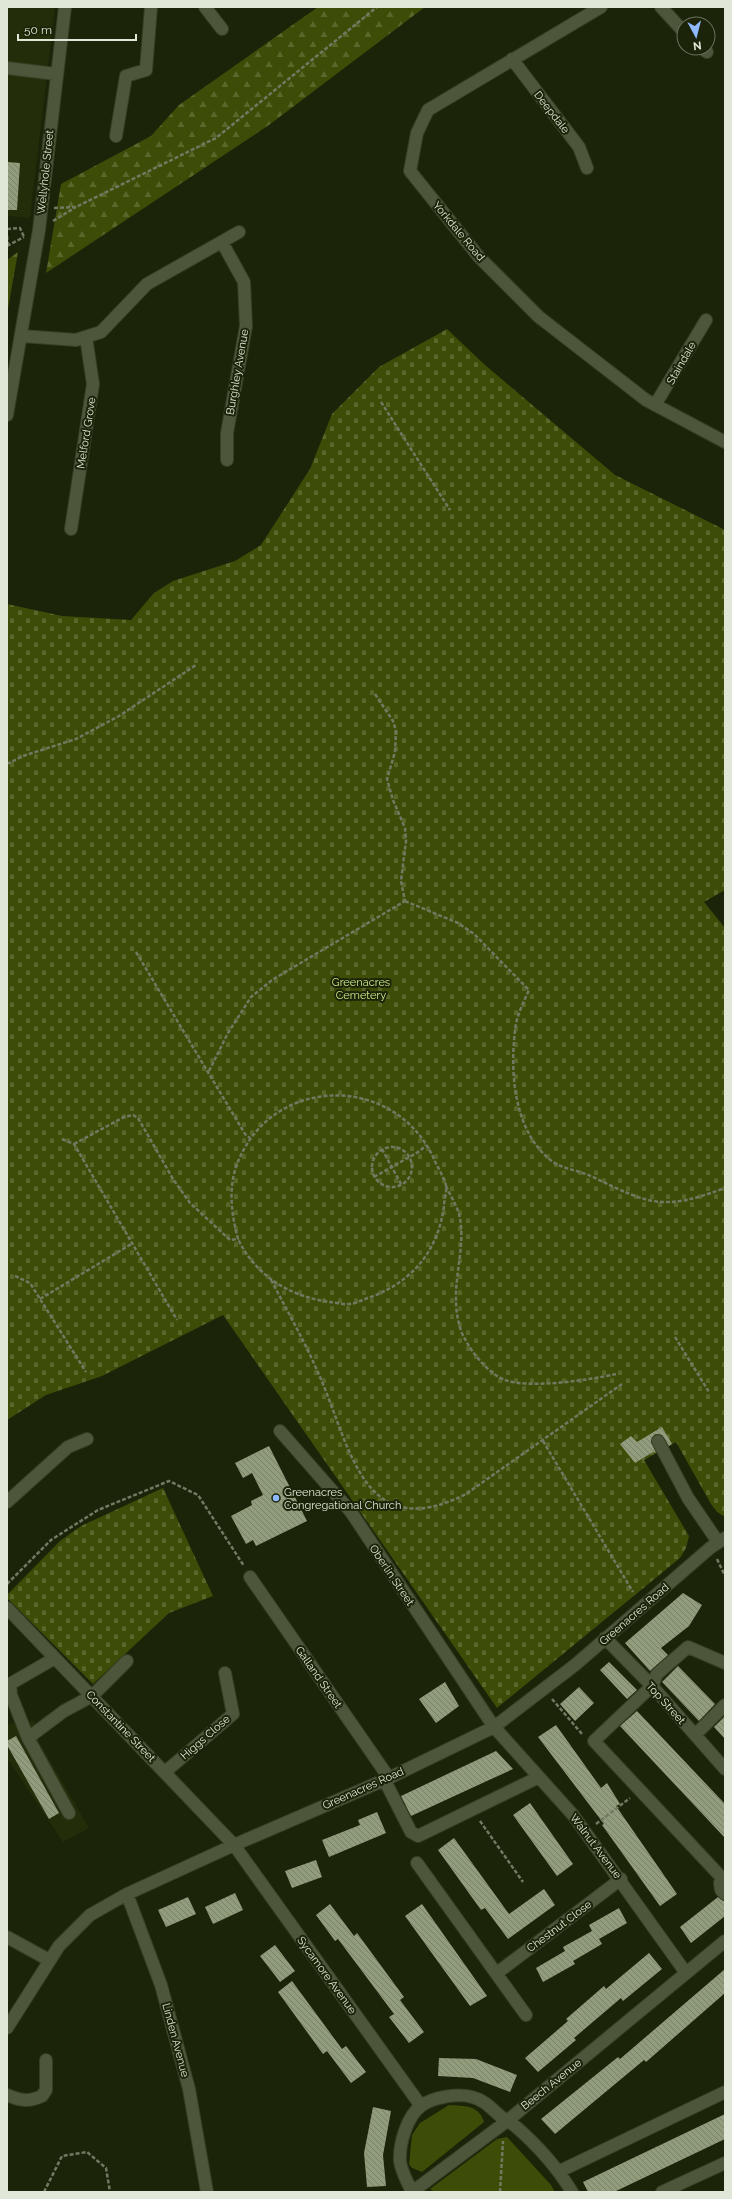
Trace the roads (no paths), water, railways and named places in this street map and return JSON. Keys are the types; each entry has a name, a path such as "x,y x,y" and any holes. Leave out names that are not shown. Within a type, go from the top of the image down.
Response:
{"street":[{"name":"Wellyhole Street","path":"22,336 39,230 65,7"},
{"path":"116,136 126,76 146,70 151,7"},
{"path":"205,7 222,29"},
{"name":"Yorkdale Road","path":"601,7 428,110 417,132 410,171 479,257 540,317 646,400 725,442"},
{"path":"661,7 676,23"},
{"name":"Deepdale","path":"512,59 579,147 587,168"},
{"path":"7,68 56,74"},
{"path":"7,415 22,336 76,340 101,332 147,284 239,232"},
{"name":"Burghley Avenue","path":"222,242 244,282 246,326 227,433 227,460"},
{"name":"Staindale","path":"656,405 706,320"},
{"name":"Melford Grove","path":"71,529 94,384 86,337"},
{"name":"Oberlin Street","path":"280,1431 351,1512 494,1727"},
{"path":"7,1502 68,1447 87,1439"},
{"path":"658,1441 688,1498 718,1543"},
{"name":"Greenacres Road","path":"7,2028 49,1960 78,1925 90,1915 127,1894 234,1845 386,1779 494,1727 545,1690 718,1543"},
{"name":"Galland Street","path":"250,1577 386,1779 411,1832 418,1836 539,1777"},
{"name":"Constantine Street","path":"7,1608 234,1845"},
{"name":"Top Street","path":"605,1638 652,1686 725,1769"},
{"path":"725,1662 688,1647 657,1674 652,1686 594,1741 724,1878 720,1883 721,1890 725,1894"},
{"path":"55,1658 10,1684 10,1695 28,1738 69,1814"},
{"path":"28,1738 64,1711 92,1696 127,1661"},
{"name":"Higgs Close","path":"165,1772 233,1714 225,1673"},
{"path":"695,1735 725,1705"},
{"name":"Walnut Avenue","path":"494,1727 586,1832 621,1879 686,1973"},
{"name":"Sycamore Avenue","path":"234,1845 421,2106"},
{"path":"417,1863 526,2014"},
{"name":"Chestnut Close","path":"497,1973 621,1879"},
{"name":"Linden Avenue","path":"127,1894 162,1984 189,2089 207,2192"},
{"path":"7,1937 49,1960"},
{"name":"Beech Avenue","path":"412,2192 507,2121 725,1941"},
{"path":"7,2095 20,2101 28,2101 42,2096 46,2090 46,2060"},
{"path":"560,2171 725,2092"},
{"path":"412,2192 400,2162 400,2145 408,2125 421,2106 438,2099 456,2096 472,2097 488,2103 507,2121 514,2125 560,2171 572,2192"},
{"path":"662,2192 725,2163"}],"place":[{"name":"Greenacres Congregational Church","path":"276,1498"}],"park label":[{"name":"Greenacres Cemetery","path":"361,988"}]}
